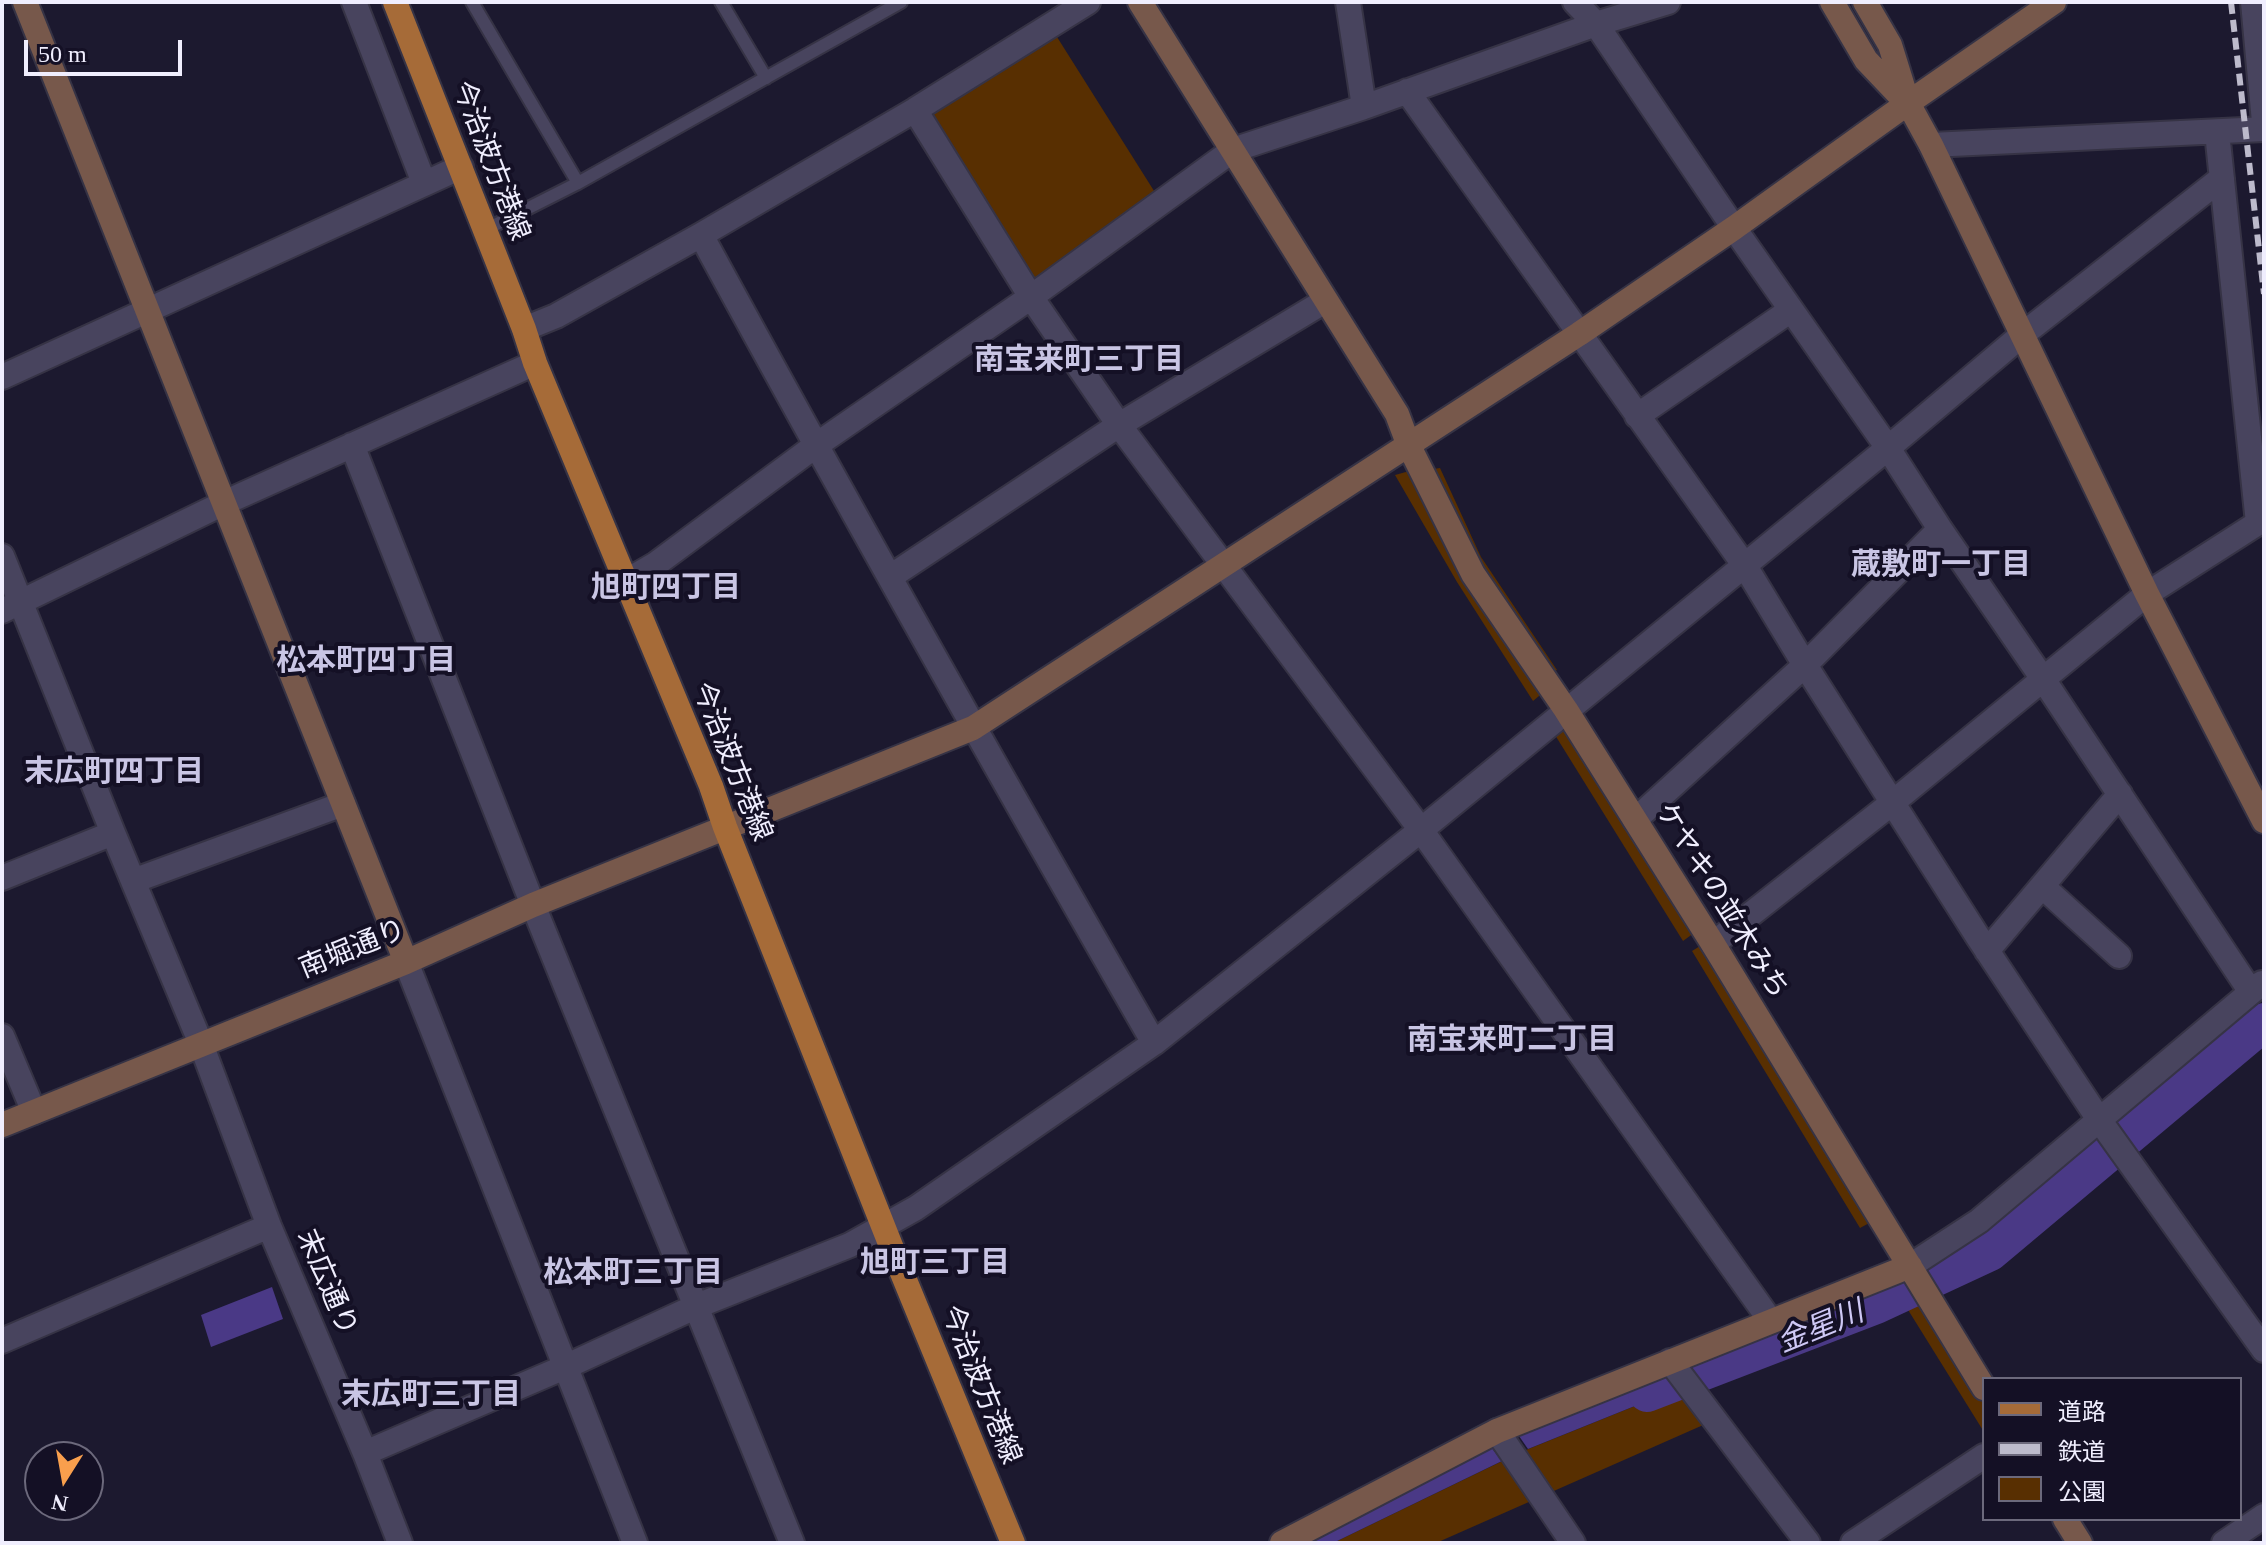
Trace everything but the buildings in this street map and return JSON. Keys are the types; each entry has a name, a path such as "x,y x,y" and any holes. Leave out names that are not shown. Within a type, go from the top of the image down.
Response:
{"main road":[{"name":"今治波方港線","path":"395,2 535,363 711,786 884,1227 1013,1543"}],"street":[{"path":"25,2 635,1543"},
{"path":"354,2 424,183"},
{"path":"524,329 556,316 701,235 915,110 1088,2"},
{"name":"ケヤキの並木みち","path":"1140,2 1397,414 1409,446 1473,574 1566,710 1713,944 1982,1385"},
{"path":"1348,2 1364,107"},
{"path":"1282,1543 1497,1431 1910,1266 1979,1221 2258,986 2120,794 1888,448 1596,24 1575,2"},
{"path":"625,582 656,564 815,446 1031,297 1233,150 1668,2"},
{"path":"1832,2 1866,60 1908,103"},
{"path":"1865,2 1890,45 1908,103 2147,594 2264,821"},
{"name":"南堀通り","path":"2,1125 406,962 533,905 973,728 1579,334 2054,2"},
{"path":"2253,2 2264,122"},
{"path":"1407,91 1745,566 1987,951 2100,1121 2264,1350"},
{"path":"915,110 1031,297 1119,425 1421,830 1770,1320"},
{"path":"1931,145 2264,129"},
{"path":"1713,944 1892,803 2147,594 2258,523 2217,132"},
{"path":"2,377 461,167"},
{"path":"365,1453 697,1306 850,1245 916,1208 1154,1043 1745,566 2022,335 2222,178"},
{"path":"701,235 973,728 1154,1043"},
{"path":"890,577 1119,425 1325,301"},
{"path":"1637,416 1791,310"},
{"path":"11,606 224,503 535,363"},
{"path":"352,445 533,905 792,1543"},
{"path":"1635,820 1805,665 1940,529"},
{"name":"末広通り","path":"2,556 11,606 113,833 201,1044 269,1226 400,1543"},
{"path":"1987,951 2120,794"},
{"path":"133,881 343,804"},
{"path":"2,878 113,833"},
{"path":"2042,886 2119,956"},
{"path":"2,1036 34,1112"},
{"path":"2,1341 269,1226"},
{"path":"1670,1361 1808,1543"},
{"path":"1497,1431 1573,1543"},
{"path":"1853,1543 1982,1457"},
{"path":"2224,1543 2264,1516"},
{"path":"2066,1521 2080,1543"}],"lane":[{"path":"472,2 578,183"},
{"path":"721,2 766,78"},
{"path":"485,230 578,183 901,2"}],"green space":[{"path":"1052,29 1161,202 1036,279 1026,277 921,110"},
{"path":"1440,468 1481,557 1557,670 1548,675 1471,559 1427,470"},
{"path":"1413,470 1545,691 1533,701 1457,582 1395,475"},
{"path":"1567,728 1694,933 1683,941 1555,735"},
{"path":"1705,943 1873,1221 1860,1228 1692,951"},
{"path":"1918,1297 1982,1401 1982,1429 1905,1305"},
{"path":"1682,1387 1710,1422 1436,1543 1333,1543 1521,1452"}],"shaded area":[{"path":"272,1287 283,1319 211,1347 201,1315"},
{"path":"1668,1375 1682,1387 1528,1449 1519,1436"},
{"path":"1491,1447 1502,1461 1333,1543 1300,1543"}],"waterway":[{"name":"金星川","path":"1647,1393 1876,1305 1990,1252 2264,1022"}],"railway":[{"path":"2231,2 2264,294"}],"district":[{"name":"南宝来町三丁目","path":"1079,361"},
{"name":"蔵敷町一丁目","path":"1941,566"},
{"name":"旭町四丁目","path":"666,589"},
{"name":"松本町四丁目","path":"366,662"},
{"name":"末広町四丁目","path":"114,773"},
{"name":"南宝来町二丁目","path":"1512,1041"},
{"name":"旭町三丁目","path":"935,1264"},
{"name":"松本町三丁目","path":"633,1274"},
{"name":"末広町三丁目","path":"431,1396"}]}
